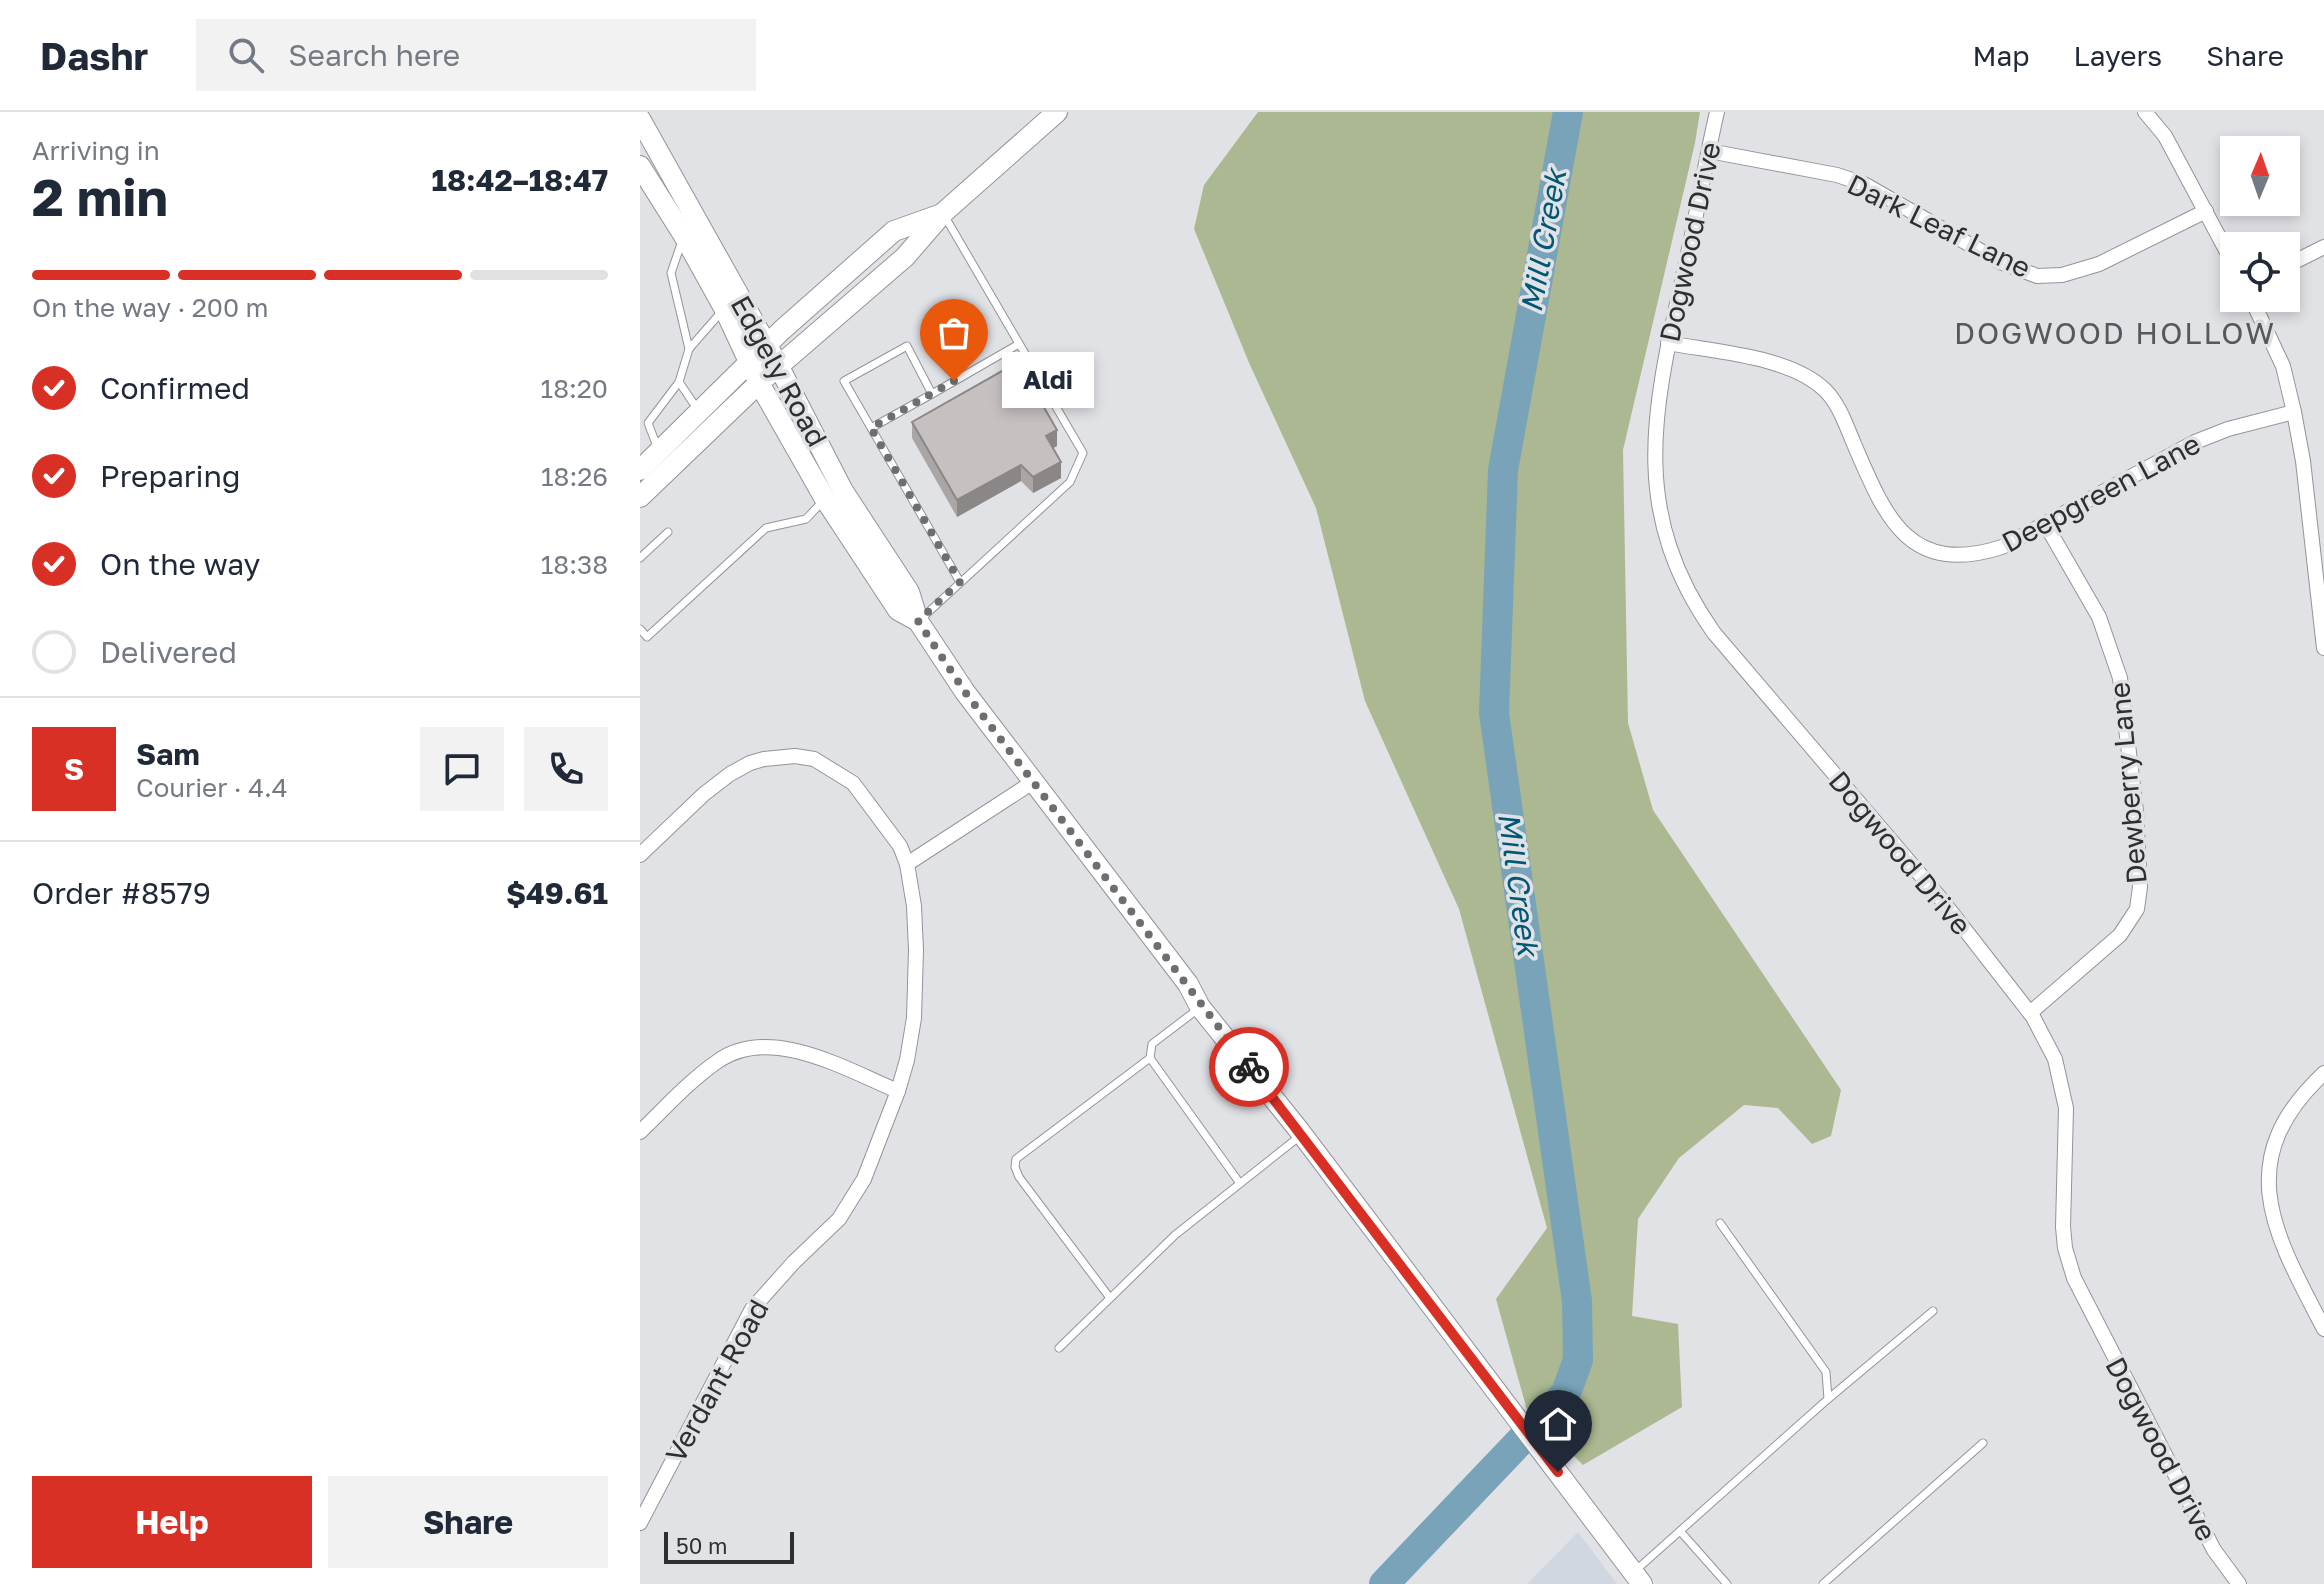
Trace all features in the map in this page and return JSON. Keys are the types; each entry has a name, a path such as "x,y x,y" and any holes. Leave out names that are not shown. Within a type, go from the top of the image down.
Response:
{"main road":[{"path":"640,497 759,383 905,257 943,213 1050,114"},
{"name":"Edgely Road","path":"640,119 779,367 843,491 909,592 918,621 965,692 1188,984 1200,1007 1302,1135 1638,1578"},
{"name":"Edgely Road","path":"640,166 684,236 724,308 759,383 825,499 898,610 918,621"},
{"path":"640,470 766,346 894,231 943,213"}],"street":[{"name":"Dogwood Drive","path":"1717,112 1668,343 1654,441 1655,474 1670,549 1695,606 1751,677 1941,899 2030,1013 2055,1059 2066,1108 2063,1227 2065,1248 2074,1278 2214,1550 2239,1584"},
{"path":"2145,112 2165,136 2220,238"},
{"name":"Dark Leaf Lane","path":"1709,151 1837,175 1864,184 2000,262 2037,276 2062,275 2099,264 2206,211"},
{"path":"2300,259 2324,247"},
{"path":"2258,312 2283,366 2294,412 2303,461 2324,648"},
{"name":"Deepgreen Lane","path":"1668,343 1793,369 1824,390 1843,416 1879,502 1897,528 1922,546 1958,555 2002,547 2195,442 2228,429 2294,412"},
{"name":"Dewberry Lane","path":"2030,1013 2120,935 2137,909 2140,887 2136,811 2120,678 2099,617 2046,525"},
{"name":"Verdant Road","path":"640,855 704,794 730,774 764,759 795,756 814,759 853,783 900,846 907,864 914,906 914,1018 907,1060 864,1179 839,1219 794,1262 752,1309 640,1523"},
{"path":"907,864 1033,782"},
{"path":"640,1132 720,1059 761,1047 789,1049 898,1091"},
{"path":"2324,1073 2289,1111 2273,1151 2269,1201 2274,1227 2283,1249 2324,1329"}],"lane":[{"path":"918,621 1070,482 1083,453 943,213"},
{"path":"684,236 671,273 689,349"},
{"path":"659,452 648,423 679,382 689,349 724,308"},
{"path":"871,428 1019,344"},
{"path":"932,394 907,346 844,381 960,582"},
{"path":"679,382 700,412"},
{"path":"640,629 647,637 766,528 806,519 825,499"},
{"path":"640,558 668,532"},
{"path":"1200,1007 1152,1044 1150,1058 1239,1182"},
{"path":"1110,1298 1015,1167 1016,1159 1150,1058"},
{"path":"1059,1348 1175,1235 1302,1135"},
{"path":"1720,1223 1826,1372 1828,1399"},
{"path":"1638,1578 1680,1531 1828,1399 1933,1311"},
{"path":"1823,1584 1983,1443"},
{"path":"1680,1531 1727,1584"}],"shaded area":[{"path":"1578,1532 1617,1584 1527,1584"}],"green space":[{"path":"1258,112 1700,112 1623,450 1628,723 1653,810 1841,1090 1831,1136 1812,1144 1778,1108 1744,1105 1679,1158 1638,1219 1632,1316 1678,1324 1682,1407 1583,1465 1527,1410 1496,1299 1547,1228 1459,909 1365,701 1316,508 1250,365 1194,229 1204,185"}],"building":[{"path":"1018,362 1057,430 1046,436 1061,462 1033,477 1021,465 957,500 912,422"}],"waterway":[{"name":"Mill Creek","path":"1384,1584 1566,1393 1578,1360 1577,1301 1494,713 1503,470 1568,112"}],"way so far":[{"path":"954,381 871,428 960,582 918,621 965,692 1188,984 1200,1007 1249,1067"}],"place":[{"name":"Aldi","path":"954,381"}],"district":[{"name":"DOGWOOD HOLLOW","path":"2115,334"}],"route":[{"path":"1249,1067 1558,1472"}]}
